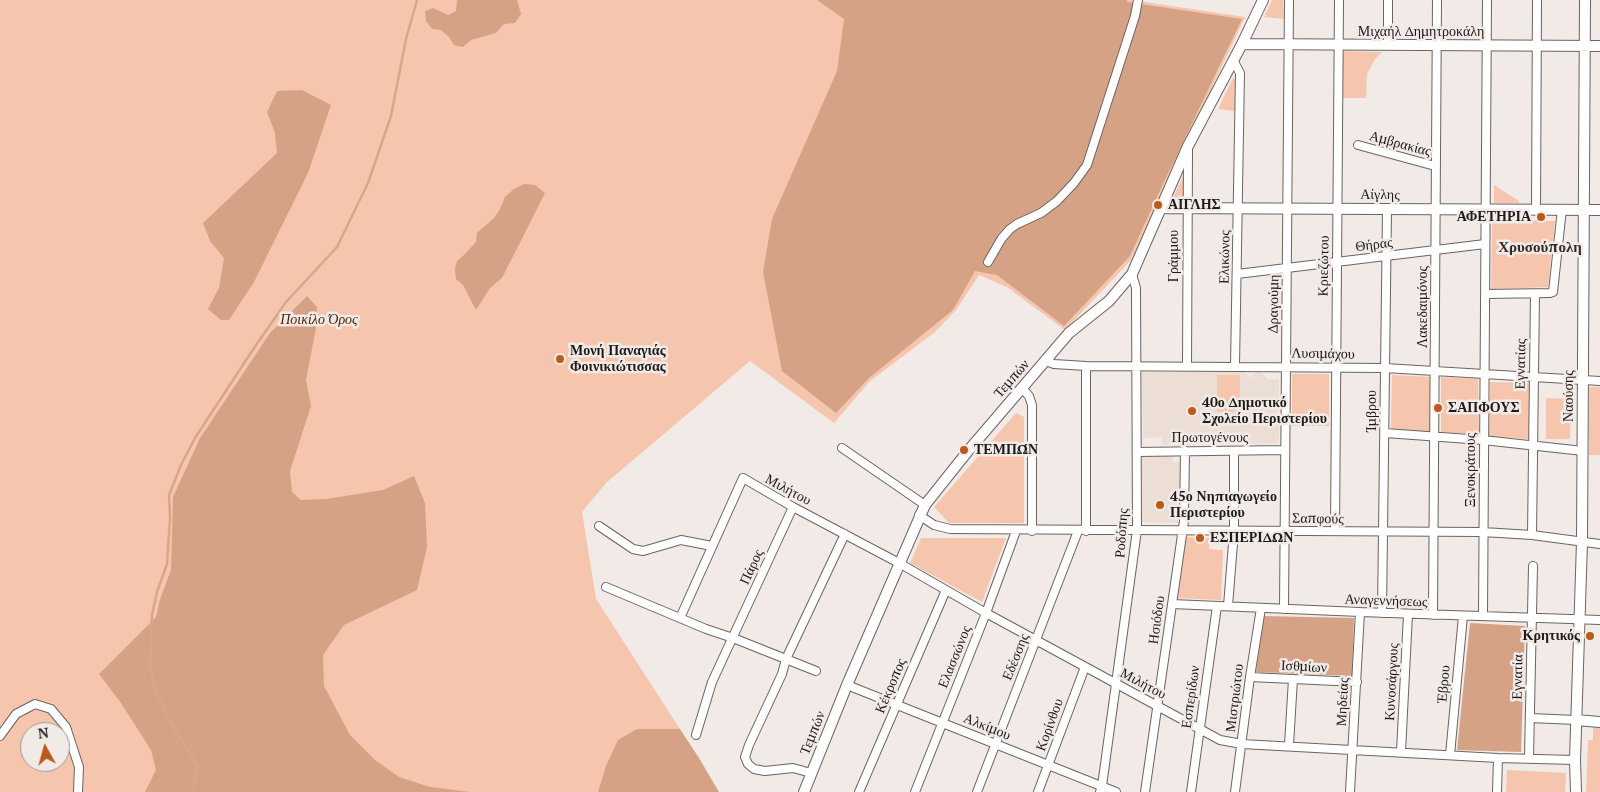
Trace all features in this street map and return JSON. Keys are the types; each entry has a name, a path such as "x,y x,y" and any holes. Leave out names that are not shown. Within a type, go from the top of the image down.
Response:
{"street":[{"path":"988,262 1002,238 1010,230 1017,224 1041,213 1057,201 1074,183 1087,165 1135,16 1138,0"},
{"name":"Τεμπών","path":"804,792 925,505 1069,333 1109,301 1132,274 1188,146 1263,0"},
{"name":"Δραγούμη","path":"1284,609 1289,0"},
{"name":"Κριεζώτου","path":"1334,532 1339,0"},
{"path":"1388,0 1388,45"},
{"name":"Λακεδαιμόνος","path":"1433,615 1437,0"},
{"name":"Ξενοκράτους","path":"1483,616 1487,0"},
{"path":"1536,209 1537,0"},
{"name":"Ναούσης","path":"1576,792 1575,760 1582,542 1585,0"},
{"name":"Μιχαήλ Δημητροκάλη","path":"1242,44 1600,46"},
{"name":"Ελικώνος","path":"1233,60 1240,72 1236,366"},
{"name":"Αμβρακίας","path":"1358,145 1435,166"},
{"name":"Γράμμου","path":"1187,366 1188,146"},
{"name":"Αίγλης","path":"1160,208 1287,207 1387,210 1600,210"},
{"path":"1485,294 1553,292 1562,209"},
{"name":"Ίμβρου","path":"1382,613 1387,210"},
{"name":"Θήρας","path":"1237,274 1485,244"},
{"name":"Ροδόπης","path":"1101,789 1137,530 1136,288 1132,274"},
{"name":"Εγνατίας","path":"1532,536 1535,294"},
{"name":"Λυσιμάχου","path":"1046,361 1054,364 1086,366 1385,368 1600,382"},
{"name":"Εδέσσης","path":"977,792 1082,531 1086,366"},
{"path":"1022,388 1029,396 1032,405 1032,531"},
{"path":"1385,433 1483,440 1583,451"},
{"path":"842,448 925,505"},
{"name":"Πρωτογένους","path":"1137,452 1284,450"},
{"name":"Ησιόδου","path":"1146,792 1183,531 1185,451"},
{"path":"1228,606 1234,531 1234,451"},
{"name":"Μιλήτου","path":"712,546 743,478 1220,740 1242,744 1498,758 1575,760"},
{"name":"Πάρος","path":"696,735 712,682 793,507"},
{"name":"Σαπφούς","path":"919,516 934,526 950,530 1483,532 1600,544"},
{"path":"599,526 633,549 643,551 681,540 712,546 680,618"},
{"name":"Ελασσώνος","path":"915,792 986,613 1016,531"},
{"path":"811,772 793,768 766,771 754,769 748,764 745,757 782,674 786,659 845,534"},
{"name":"Εγνατία","path":"1529,758 1533,566"},
{"path":"606,587 816,672"},
{"name":"Κέκροπος","path":"859,792 946,590"},
{"name":"Αναγεννήσεως","path":"1172,604 1600,620"},
{"name":"Εσπερίδων","path":"1191,792 1217,606"},
{"name":"Μιστριώτου","path":"1235,792 1260,608"},
{"name":"Μηδείας","path":"1350,792 1360,612"},
{"name":"Κυνοσάργους","path":"1401,752 1408,614"},
{"name":"Έβρου","path":"1450,754 1463,616"},
{"name":"Κορίνθου","path":"1038,792 1085,667"},
{"name":"Ισθμίων","path":"1250,677 1356,682"},
{"path":"1289,746 1293,679"},
{"name":"Αλκίμου","path":"848,685 1048,765 1101,789 1116,792"},
{"path":"0,736 16,714 35,704 51,708 66,727 79,767 78,792"},
{"path":"1530,718 1600,722"},
{"path":"1496,792 1498,758"}],"shaded area":[{"path":"457,0 517,0 521,14 515,23 504,24 496,33 471,40 463,47 454,45 441,30 432,29 426,21 425,11 433,8 448,15 456,11"},
{"path":"817,0 1127,0 1127,2 1242,19 1130,256 1064,326 997,275 975,271 953,310 869,378 836,413 782,371 763,272 772,219 837,71 844,19"},
{"path":"302,90 331,105 308,173 254,282 229,320 221,320 208,309 219,288 224,258 210,241 203,223 277,153 275,133 267,112 277,91"},
{"path":"524,184 535,185 545,193 502,278 490,288 476,310 463,285 456,279 455,269 457,261 476,242 477,233 494,218 505,197 514,189"},
{"path":"307,296 317,307 316,328 306,380 311,406 290,471 292,492 301,500 326,499 383,490 414,476 425,503 427,547 417,590 344,625 323,655 324,686 350,735 375,760 399,777 430,787 470,792 145,792 156,770 151,750 121,703 99,674 156,617 160,599 171,570 173,497 200,438 270,333"},
{"name":"40ο Δημοτικό Σχολείο Περιστερίου","path":"1142,372 1245,372 1250,378 1256,372 1260,372 1269,380 1279,379 1279,443 1245,444 1239,439 1237,441 1239,444 1162,445 1162,437 1143,438"},
{"name":"45ο Νηπιαγωγείο Περιστερίου","path":"1173,455 1173,462 1180,462 1179,523 1141,522 1142,456"},
{"path":"1263,616 1354,618 1352,676 1256,672"},
{"path":"1470,623 1525,626 1521,752 1457,750"},
{"path":"637,729 680,729 719,792 598,792 606,766 618,740"}],"green space":[{"name":"Ποικίλο Όρος","path":"0,0 1131,0 1245,17 1132,259 1065,330 1007,287 979,275 956,310 935,332 870,381 834,423 750,361 606,483 582,512 596,599 680,729 667,729 699,792 0,792"},
{"path":"1272,0 1283,0 1284,19 1264,17"},
{"path":"1343,51 1382,52 1375,59 1367,74 1366,98 1343,98"},
{"path":"1233,78 1235,80 1235,111 1218,109"},
{"path":"1183,177 1183,202 1171,201"},
{"path":"1494,185 1519,201 1519,203 1494,203"},
{"path":"1492,220 1555,221 1548,287 1491,289"},
{"path":"1292,374 1329,374 1329,426 1292,426"},
{"path":"1217,375 1240,375 1240,411 1217,412"},
{"path":"1392,375 1430,377 1430,432 1391,429"},
{"path":"1441,377 1478,379 1479,435 1441,432"},
{"path":"1490,382 1529,383 1529,439 1489,436"},
{"path":"1589,387 1600,387 1600,455 1589,455"},
{"path":"1546,398 1571,399 1570,439 1546,439"},
{"path":"1016,413 1024,417 1024,523 949,523 934,507"},
{"path":"1186,537 1209,538 1209,549 1223,550 1221,600 1176,598"},
{"path":"921,538 1006,538 982,602 910,563"},
{"path":"1593,726 1600,727 1600,792 1586,792 1588,740 1593,740"},
{"path":"1507,770 1566,773 1565,792 1506,792"}],"waterway":[{"path":"192,792 198,766 170,722 156,692 150,669 152,615 157,592 167,564 170,518 169,495 181,465 195,438 254,348 286,302 337,247 368,183 391,116 406,39 417,0"}],"place":[{"name":"ΑΙΓΛΗΣ","path":"1158,205"},
{"name":"ΑΦΕΤΗΡΙΑ","path":"1541,217"},
{"name":"Μονή Παναγιάς Φοινικιώτισσας","path":"560,359"},
{"name":"ΣΑΠΦΟΥΣ","path":"1438,408"},
{"name":"40ο Δημοτικό Σχολείο Περιστερίου","path":"1192,411"},
{"name":"ΤΕΜΠΏΝ","path":"964,450"},
{"name":"45ο Νηπιαγωγείο Περιστερίου","path":"1160,505"},
{"name":"ΕΣΠΕΡΙΔΩΝ","path":"1200,538"},
{"name":"Κρητικός","path":"1590,636"}],"district":[{"name":"Χρυσούπολη","path":"1540,248"}]}
